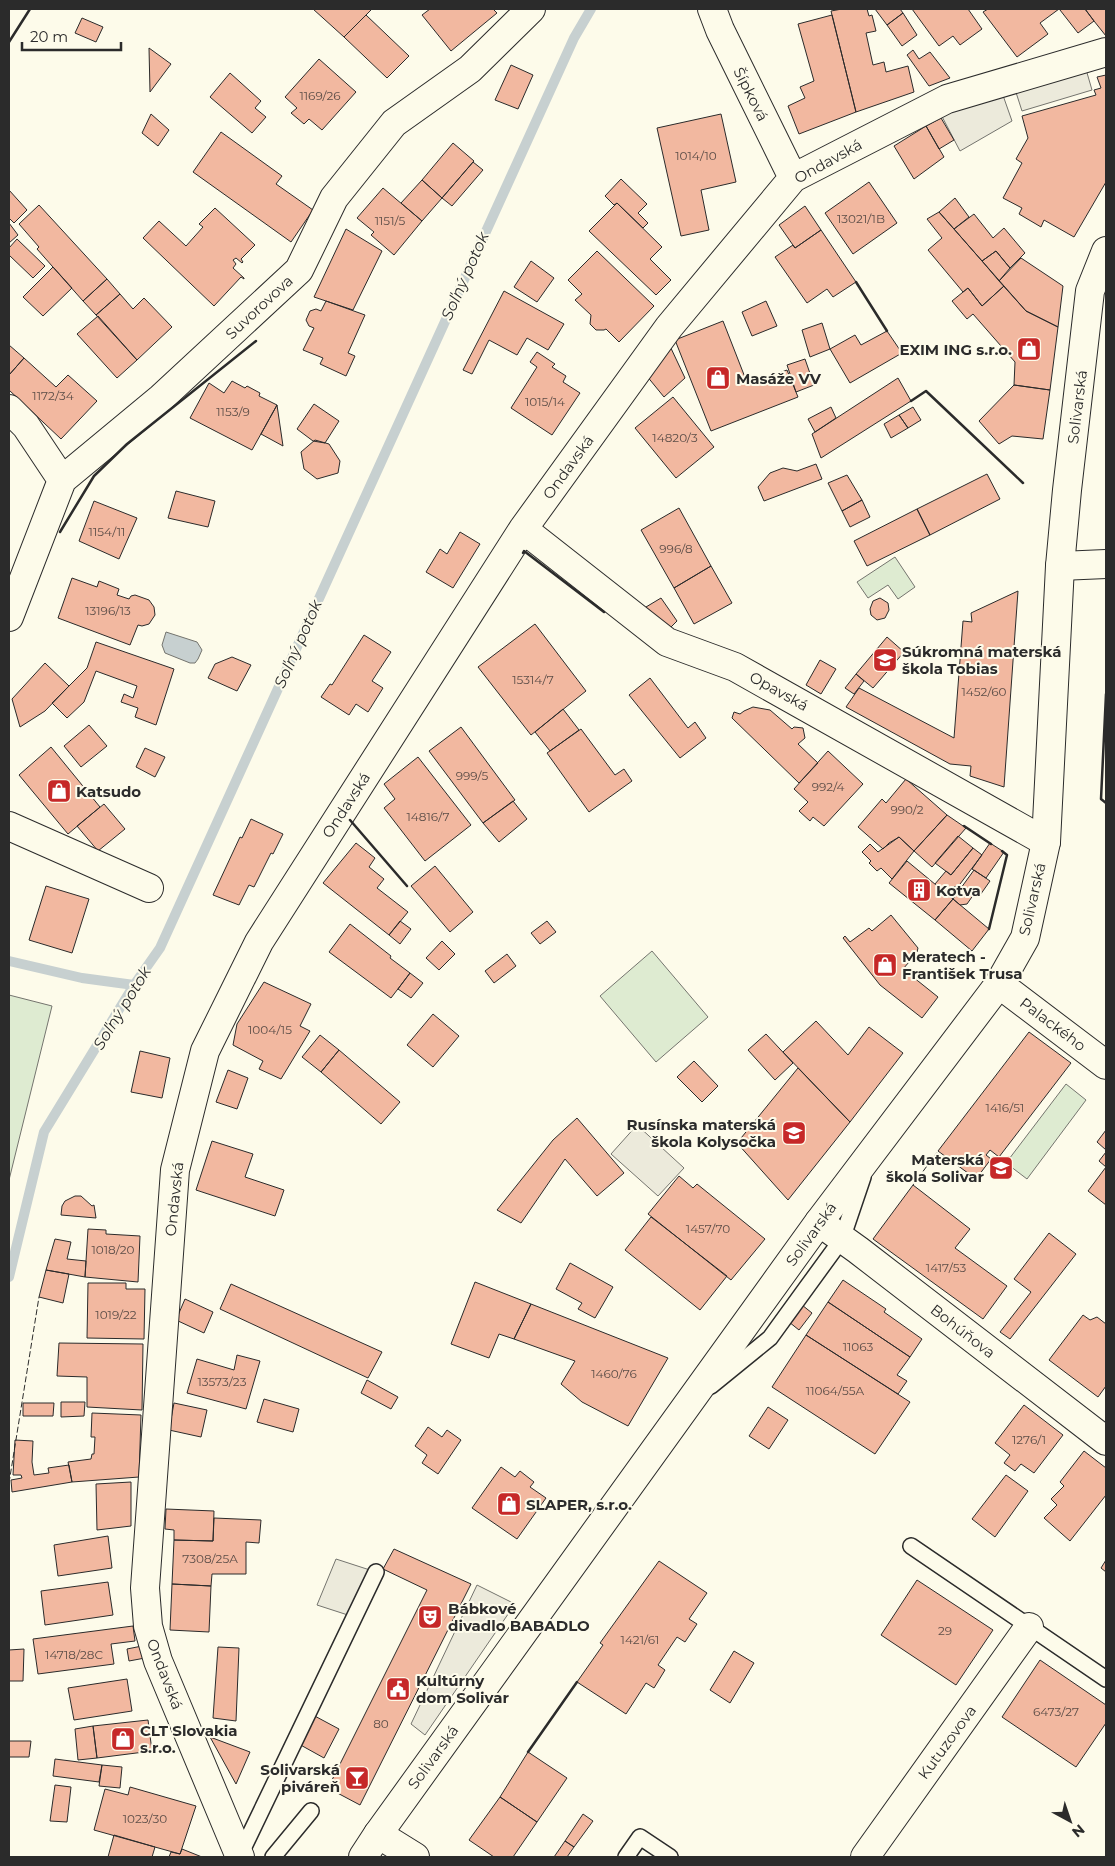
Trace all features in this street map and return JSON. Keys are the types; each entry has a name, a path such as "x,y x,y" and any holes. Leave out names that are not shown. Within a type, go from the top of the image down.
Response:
{"street":[{"name":"Suvorovova","path":"9,617 62,480 161,398 299,270 334,198 394,123 470,69 531,9"},
{"name":"Šípková","path":"712,9 720,30 793,178"},
{"name":"Ondavská","path":"240,1856 158,1661 148,1626 145,1588 175,1170 205,1052 259,942 523,529 668,327 793,178 947,99 1106,52"},
{"name":"Solivarská","path":"364,1857 378,1834 819,1222 999,984 1025,938 1046,842 1060,566 1090,291 1106,250"},
{"path":"9,409 26,426 62,480"},
{"name":"Opavská","path":"523,529 667,642 735,667 1046,842"},
{"path":"1060,566 1106,564"},
{"path":"9,826 149,888"},
{"name":"Palackého","path":"999,984 1106,1065"},
{"name":"Bohúňova","path":"819,1222 1106,1441"},
{"name":"Kutuzovova","path":"865,1857 1029,1627"},
{"path":"378,1834 415,1857"}],"lane":[{"path":"685,1408 770,1338 842,1238 870,1156"},
{"path":"911,1546 1106,1678"},
{"name":"Ondavská","path":"240,1856 376,1572"},
{"path":"274,1857 310,1811"},
{"path":"626,1857 640,1837 670,1857"}],"green space":[{"path":"895,557 915,587 898,599 888,585 868,598 857,582"},
{"path":"652,951 708,1017 656,1062 600,996"},
{"path":"9,995 52,1006 9,1180"},
{"path":"1066,1084 1086,1100 1027,1179 1006,1163"}],"shaded area":[{"path":"1083,59 1092,90 1022,111 1012,80"},
{"path":"999,84 1012,121 960,151 936,105"},
{"path":"166,632 197,642 202,650 195,663 190,663 165,653 162,645"},
{"path":"637,1125 684,1168 658,1196 611,1154"},
{"path":"336,1559 376,1572 354,1617 317,1605"},
{"path":"477,1585 515,1604 425,1735 411,1724"}],"building":[{"path":"313,9 372,9 344,37"},
{"path":"430,9 493,9 497,13 451,51 422,15"},
{"path":"867,9 869,16 872,15 876,31 866,33 873,65 884,62 886,72 908,66 914,92 856,112 831,11"},
{"path":"875,9 900,9 903,13 887,25"},
{"path":"912,9 968,9 982,29 960,45 953,36 939,46"},
{"path":"988,9 1059,9 1040,23 1048,34 1017,57 983,12"},
{"path":"1061,9 1085,9 1094,21 1078,33"},
{"path":"1085,9 1106,9 1106,36 1094,21"},
{"path":"903,13 917,35 902,46 887,25"},
{"path":"366,15 409,56 387,78 344,37"},
{"path":"832,15 856,112 799,134 788,106 805,98 800,87 814,81 798,24"},
{"path":"82,18 103,27 96,42 75,33"},
{"path":"149,48 171,64 150,92"},
{"path":"913,50 919,59 930,52 950,78 929,86 907,55"},
{"path":"319,59 356,92 322,130 309,119 304,124 291,113 297,108 285,97"},
{"path":"511,65 533,75 518,109 495,100"},
{"path":"230,73 261,101 255,108 266,117 252,133 210,97"},
{"path":"1106,75 1106,182 1074,237 1044,220 1041,227 1019,214 1022,208 1003,198 1022,163 1016,159 1028,138 1022,116 1096,95 1094,90 1101,88 1097,77"},
{"path":"151,114 169,130 158,146 142,133"},
{"path":"721,114 736,182 701,190 709,230 681,236 657,128"},
{"path":"941,118 954,140 939,149 926,126"},
{"path":"926,126 944,157 914,179 894,146"},
{"path":"221,132 282,176 276,184 313,210 291,242 193,172"},
{"path":"453,143 474,161 442,198 422,180"},
{"path":"473,162 483,170 452,206 442,198"},
{"path":"621,179 647,204 638,213 648,223 643,228 617,203 614,205 605,196"},
{"path":"422,180 442,198 422,221 401,203"},
{"path":"869,182 897,223 853,254 825,213"},
{"path":"383,188 422,221 394,255 371,235 374,232 357,218"},
{"path":"9,190 27,210 14,223 9,218"},
{"path":"955,198 969,217 954,229 939,212"},
{"path":"617,203 662,247 650,259 671,280 656,295 589,231"},
{"path":"39,205 107,279 83,301 37,249 39,247 19,224"},
{"path":"805,206 821,230 795,248 779,225"},
{"path":"215,208 255,245 241,259 242,263 236,258 233,260 236,264 233,268 244,279 241,277 214,306 143,238 159,221 186,246 203,227 199,224"},
{"path":"939,212 1004,286 982,306 968,288 963,292 928,250 942,238 927,219"},
{"path":"974,214 993,238 1004,228 1025,253 1010,268 996,251 982,261 954,229"},
{"path":"9,223 18,235 9,243"},
{"path":"346,229 382,251 353,310 314,297"},
{"path":"821,230 856,282 833,297 827,289 807,303 775,257 793,245 795,248"},
{"path":"17,239 45,266 33,278 9,255 9,248"},
{"path":"597,251 654,306 619,342 606,329 596,330 590,324 591,315 575,300 582,294 568,280"},
{"path":"996,251 1010,268 999,281 982,261"},
{"path":"1021,258 1063,286 1058,327 1026,311 999,281"},
{"path":"531,261 554,278 537,302 514,287"},
{"path":"53,267 72,288 43,316 23,297"},
{"path":"107,279 120,294 96,315 83,301"},
{"name":"EXIM ING s.r.o.","path":"1004,286 1026,311 1058,327 1050,390 1014,385 1015,362 973,314 967,319 952,301 968,288 982,306"},
{"path":"504,291 564,324 548,350 527,338 517,355 489,340 472,374 463,370"},
{"path":"120,294 133,309 144,298 172,327 137,360 96,315"},
{"path":"326,301 365,315 348,353 355,356 346,376 320,364 323,358 303,350 314,328 309,326 306,320 310,311 316,309 321,311"},
{"path":"766,301 777,326 752,336 742,312"},
{"path":"98,316 137,360 117,378 77,334"},
{"name":"Masáže VV","path":"723,321 748,385 787,370 798,397 711,431 675,340"},
{"path":"822,323 830,349 810,357 802,330"},
{"path":"887,331 902,353 850,383 830,349 855,335 861,345"},
{"path":"669,344 685,378 664,397 646,375"},
{"path":"9,345 24,358 9,375"},
{"path":"537,352 555,364 552,367 566,376 563,382 580,393 552,435 511,408 537,367 530,362"},
{"path":"24,358 56,387 68,375 97,401 61,439 9,390 9,375"},
{"path":"805,359 814,385 796,392 787,365"},
{"path":"898,378 911,401 821,458 812,434"},
{"path":"232,381 245,388 247,386 260,393 259,396 277,405 252,450 190,418 209,383 224,393"},
{"path":"1014,385 1050,390 1043,439 1012,436 999,444 979,421"},
{"path":"673,397 714,447 676,478 635,428"},
{"path":"314,404 339,421 325,443 313,441 297,429"},
{"path":"277,405 283,446 261,434"},
{"path":"831,407 836,418 815,432 808,419"},
{"path":"913,407 921,420 908,428 899,415"},
{"path":"899,415 908,428 891,438 884,424"},
{"path":"315,440 329,444 340,461 338,473 317,479 304,469 301,452"},
{"path":"816,464 822,479 764,501 758,487 770,473 783,468 797,471"},
{"path":"987,474 1000,499 930,535 917,509"},
{"path":"847,475 862,500 842,511 828,483"},
{"path":"176,491 215,501 208,527 168,518"},
{"path":"862,500 870,517 850,527 842,511"},
{"path":"94,501 137,518 119,559 79,541"},
{"path":"679,508 711,566 674,588 641,530"},
{"path":"917,509 930,535 867,566 854,541"},
{"path":"460,532 480,544 453,588 426,572 440,549 447,554"},
{"path":"711,566 732,603 694,624 674,588"},
{"path":"72,578 97,587 99,581 119,589 117,595 129,599 135,595 149,600 154,607 155,615 149,624 138,625 130,645 58,618"},
{"path":"1018,591 1004,787 970,776 971,766 950,764 846,707 859,688 954,738 963,621 972,622 971,613"},
{"path":"661,598 677,621 669,629 646,607"},
{"path":"880,598 888,603 889,610 885,618 877,620 871,615 870,609 873,601"},
{"path":"535,624 586,691 531,735 478,667"},
{"path":"364,635 391,652 372,681 383,688 368,712 356,704 349,715 321,697 330,684 332,685"},
{"path":"887,637 904,652 873,688 856,674"},
{"path":"96,642 174,669 156,725 135,717 138,708 121,702 124,694 133,698 137,686 96,671 84,702 67,718 52,703 87,668"},
{"path":"232,657 251,665 237,691 208,678 215,664"},
{"path":"820,660 836,669 821,694 806,685"},
{"path":"45,663 69,686 45,711 20,727 12,699"},
{"path":"856,674 864,681 854,694 845,688"},
{"path":"650,678 688,728 695,722 706,738 680,758 629,695"},
{"path":"753,707 770,710 792,729 794,727 803,728 805,738 798,744 818,763 799,783 732,718 734,712 740,714"},
{"path":"563,709 579,730 550,751 535,732"},
{"path":"89,725 107,746 81,767 64,746"},
{"path":"461,727 515,800 483,823 429,751"},
{"path":"581,729 615,775 624,769 632,781 589,812 547,753"},
{"name":"Katsudo","path":"51,747 100,807 68,834 19,775"},
{"path":"145,748 165,757 155,777 136,767"},
{"path":"828,751 863,784 824,826 813,817 810,821 799,811 808,802 794,789"},
{"path":"418,757 471,825 425,861 384,808 395,799 384,784"},
{"path":"906,779 947,815 914,851 899,837 883,849 858,827 882,799 886,803"},
{"path":"513,801 527,819 499,842 483,823"},
{"path":"104,804 125,829 98,851 77,826"},
{"path":"947,815 966,828 932,867 914,851"},
{"path":"251,819 283,834 254,887 249,885 239,905 213,895 240,837 242,838"},
{"path":"958,836 973,848 951,875 935,863"},
{"path":"899,837 914,851 892,879 881,868 877,871 862,852 870,844 878,852"},
{"path":"356,843 375,858 369,867 384,879 377,888 408,912 389,935 323,883"},
{"path":"990,843 1004,852 986,878 972,869"},
{"path":"973,848 982,855 957,888 955,886 948,895 935,884 946,871 951,875"},
{"name":"Kotva","path":"907,861 953,899 935,920 889,883"},
{"path":"435,866 473,912 450,932 411,886"},
{"path":"974,870 990,881 978,898 974,894 967,904 960,905 953,899"},
{"path":"46,886 89,899 72,953 29,940"},
{"path":"953,899 989,929 972,951 935,920"},
{"name":"Meratech - František Trusa","path":"891,915 918,948 917,952 908,960 909,962 903,969 938,997 922,1018 880,985 843,938 845,936 850,942 869,928 872,931"},
{"path":"400,921 411,929 400,944 389,935"},
{"path":"547,921 556,932 540,944 531,933"},
{"path":"350,924 410,973 391,998 329,952"},
{"path":"442,941 455,954 439,970 426,958"},
{"path":"507,954 516,966 494,983 485,971"},
{"path":"410,973 423,983 411,998 398,989"},
{"path":"264,982 311,1004 300,1026 310,1031 281,1079 259,1069 263,1061 233,1045 237,1024"},
{"path":"433,1014 459,1036 433,1067 407,1045"},
{"path":"816,1021 848,1055 869,1027 903,1053 850,1122 783,1052"},
{"path":"1029,1032 1071,1063 999,1157 990,1150 986,1155 991,1159 976,1179 938,1151"},
{"path":"766,1034 793,1063 775,1080 748,1050"},
{"path":"320,1035 339,1050 321,1072 302,1057"},
{"path":"339,1050 400,1102 381,1124 321,1072"},
{"path":"140,1051 170,1058 162,1098 131,1092"},
{"path":"694,1061 718,1086 702,1102 677,1077"},
{"name":"Rusínska materská škola Kolysočka","path":"798,1068 850,1122 788,1200 737,1143"},
{"path":"228,1070 248,1078 237,1109 216,1102"},
{"path":"577,1118 624,1173 597,1196 565,1159 521,1223 497,1210 553,1140"},
{"path":"1106,1130 1106,1150 1097,1142"},
{"path":"212,1141 253,1154 245,1177 284,1190 275,1216 196,1190"},
{"path":"1106,1152 1106,1167 1099,1161"},
{"path":"1106,1167 1106,1205 1088,1191"},
{"path":"679,1176 693,1188 697,1184 765,1239 731,1280 648,1214"},
{"path":"913,1185 970,1229 955,1248 1007,1286 983,1319 873,1239"},
{"path":"75,1196 81,1196 92,1206 94,1205 96,1218 61,1215 62,1206 65,1201"},
{"path":"651,1217 727,1276 700,1310 625,1250"},
{"path":"88,1229 106,1230 106,1234 140,1236 138,1282 85,1277"},
{"path":"1049,1233 1076,1254 1010,1339 1000,1332 1031,1292 1014,1279"},
{"path":"55,1239 71,1242 67,1259 86,1261 85,1277 46,1270"},
{"path":"570,1263 613,1287 595,1318 578,1309 582,1303 556,1289"},
{"path":"46,1270 69,1274 63,1303 39,1297"},
{"path":"843,1280 886,1309 884,1312 922,1339 910,1357 828,1302"},
{"path":"475,1282 531,1304 514,1339 499,1334 489,1358 451,1344"},
{"path":"88,1283 126,1283 126,1289 145,1289 144,1339 87,1338"},
{"path":"231,1284 382,1352 368,1378 220,1309"},
{"path":"185,1299 213,1312 204,1333 176,1320"},
{"path":"828,1302 910,1357 897,1375 907,1381 898,1394 806,1335"},
{"path":"531,1304 668,1358 628,1426 582,1402 561,1384 575,1361 514,1339"},
{"path":"802,1305 812,1313 799,1330 789,1322"},
{"path":"1083,1315 1090,1320 1097,1317 1106,1324 1106,1386 1098,1397 1049,1360"},
{"path":"806,1335 910,1402 875,1454 772,1387"},
{"path":"59,1343 143,1344 142,1410 87,1407 87,1377 57,1376"},
{"path":"237,1355 260,1361 246,1409 187,1393 197,1359 234,1370"},
{"path":"367,1380 398,1397 391,1409 361,1393"},
{"path":"264,1399 299,1409 293,1432 257,1422"},
{"path":"61,1402 85,1402 84,1416 61,1417"},
{"path":"23,1403 54,1403 53,1416 23,1416"},
{"path":"174,1403 207,1410 201,1437 169,1430"},
{"path":"1024,1405 1063,1435 1034,1473 1021,1464 1015,1471 1004,1463 1010,1455 995,1443"},
{"path":"768,1407 788,1420 769,1449 749,1436"},
{"path":"92,1413 141,1415 139,1477 72,1482 68,1462 91,1459 92,1454 94,1454 95,1437 91,1437"},
{"path":"428,1427 442,1437 447,1430 461,1440 438,1474 422,1463 427,1455 415,1446"},
{"path":"15,1440 33,1441 32,1462 34,1475 49,1473 48,1468 69,1465 72,1482 12,1492 11,1480 22,1478 21,1475 13,1475"},
{"path":"1084,1451 1106,1468 1106,1495 1070,1541 1044,1518 1057,1505 1051,1499 1064,1486 1060,1482"},
{"path":"501,1467 515,1477 520,1471 534,1482 530,1487 546,1498 517,1539 472,1508"},
{"path":"1006,1475 1028,1491 995,1537 972,1519"},
{"path":"131,1482 131,1526 97,1530 96,1484"},
{"path":"166,1509 214,1511 213,1541 174,1540 174,1530 165,1529"},
{"path":"214,1518 261,1520 259,1543 246,1542 246,1574 212,1574 211,1586 172,1584 174,1540 213,1541"},
{"path":"108,1536 112,1568 58,1576 54,1545"},
{"name":"Kultúrny dom Solivar","path":"394,1549 471,1584 360,1805 328,1788 427,1590 383,1569"},
{"path":"1106,1560 1106,1572 1101,1568"},
{"path":"659,1561 707,1593 689,1619 697,1624 685,1642 677,1637 658,1665 665,1670 654,1688 646,1683 626,1714 577,1682 603,1645 600,1643"},
{"path":"917,1580 993,1630 956,1685 881,1635"},
{"path":"108,1582 113,1615 45,1625 41,1591"},
{"path":"172,1584 211,1586 209,1632 170,1630"},
{"path":"133,1626 135,1641 111,1644 114,1664 38,1674 33,1639"},
{"path":"142,1646 145,1658 129,1661 127,1649"},
{"path":"218,1647 239,1648 236,1721 213,1718"},
{"path":"24,1649 23,1681 9,1681 9,1650"},
{"path":"734,1651 754,1663 730,1703 710,1690"},
{"path":"1040,1660 1106,1705 1106,1723 1076,1767 1002,1717"},
{"path":"127,1679 132,1711 74,1720 68,1688"},
{"path":"311,1714 339,1729 324,1758 297,1743"},
{"name":"CLT Slovakia s.r.o.","path":"148,1720 152,1751 97,1758 93,1726"},
{"path":"93,1726 97,1758 78,1760 75,1729"},
{"path":"210,1737 250,1752 236,1784"},
{"path":"9,1741 31,1741 29,1757 9,1757"},
{"path":"528,1752 567,1778 537,1822 500,1797"},
{"path":"55,1759 102,1765 99,1782 53,1776"},
{"path":"102,1765 122,1767 120,1788 99,1786"},
{"path":"55,1785 71,1787 67,1822 50,1821"},
{"path":"130,1787 196,1806 180,1854 94,1830 105,1789 128,1795"},
{"path":"500,1797 537,1822 513,1857 494,1857 469,1840"},
{"path":"583,1814 593,1821 574,1847 565,1841"},
{"path":"114,1835 155,1847 152,1857 108,1857"},
{"path":"565,1841 574,1847 567,1857 554,1857"},
{"path":"182,1849 202,1857 169,1857 171,1852 180,1854"}],"waterway":[{"name":"Soľný potok","path":"9,1277 44,1132 134,985 160,948 574,38 591,9"},
{"path":"9,961 82,978 134,985"}],"fence":[{"path":"913,1185 938,1151"},
{"path":"9,1483 39,1297"}],"wall":[{"path":"9,42 30,9"},
{"path":"856,282 887,331"},
{"path":"60,532 94,476 127,444 256,341"},
{"path":"911,401 926,391 1023,483"},
{"path":"523,553 524,551 604,612"},
{"path":"1106,694 1101,799 1106,803"},
{"path":"350,820 407,886"},
{"path":"964,826 991,844"},
{"path":"989,929 1007,855 1002,851"},
{"path":"528,1752 577,1682"}],"place":[{"name":"EXIM ING s.r.o.","path":"1029,349"},
{"name":"Masáže VV","path":"718,378"},
{"name":"Súkromná materská škola Tobias","path":"885,660"},
{"name":"Katsudo","path":"59,791"},
{"name":"Kotva","path":"919,890"},
{"name":"Meratech - František Trusa","path":"885,965"},
{"name":"Rusínska materská škola Kolysočka","path":"794,1133"},
{"name":"Materská škola Solivar","path":"1001,1168"},
{"name":"SLAPER, s.r.o.","path":"509,1504"},
{"name":"Bábkové divadlo BABADLO","path":"430,1617"},
{"name":"Kultúrny dom Solivar","path":"398,1689"},
{"name":"CLT Slovakia s.r.o.","path":"123,1739"},
{"name":"Solivarská piváreň","path":"357,1778"}]}
